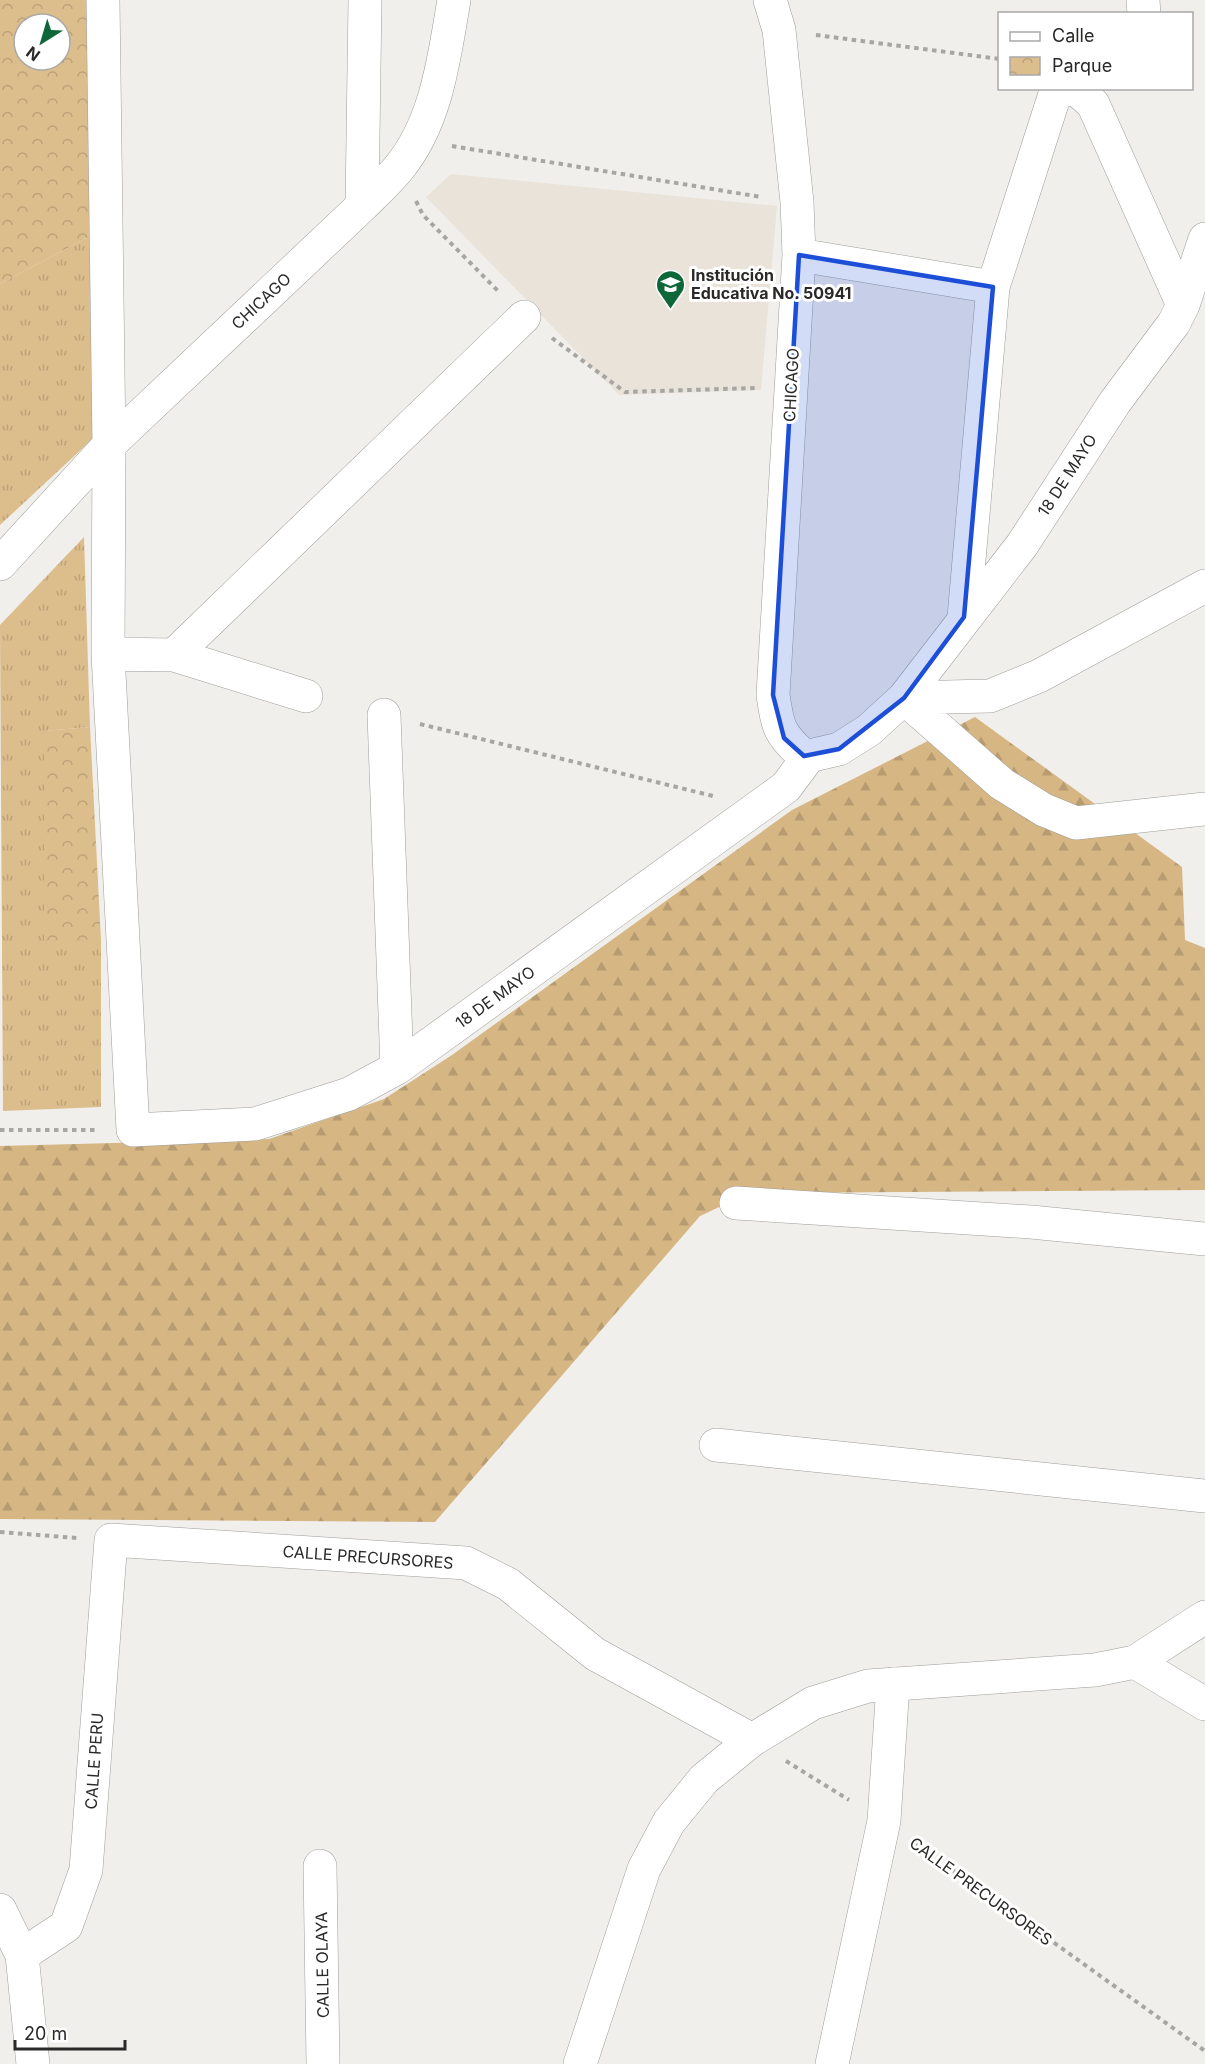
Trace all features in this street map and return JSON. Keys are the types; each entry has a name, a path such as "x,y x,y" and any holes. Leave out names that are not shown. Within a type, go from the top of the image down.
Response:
{"street":[{"path":"103,0 109,445 108,654 133,1130"},
{"path":"362,206 365,0"},
{"name":"CHICAGO","path":"0,564 109,445 362,206 398,168 416,140 439,82 454,0"},
{"name":"CHICAGO","path":"775,15 798,202 799,255 774,695 777,720 784,738 804,756 809,756"},
{"path":"964,617 993,287 1055,94 1065,90"},
{"path":"1078,90 1093,104 1183,305"},
{"name":"18 DE MAYO","path":"133,1130 255,1124 348,1094 397,1068 786,787 809,756 839,749 869,730 904,698 964,617 1022,545 1115,402 1174,323 1183,305 1205,239"},
{"path":"799,255 993,287"},
{"path":"174,655 524,317"},
{"path":"904,698 990,696 1039,676 1205,586"},
{"path":"108,654 174,655 306,696"},
{"path":"904,698 1002,784 1044,810 1076,824 1205,809"},
{"path":"384,715 397,1068"},
{"path":"736,1203 1031,1222 1205,1239"},
{"path":"716,1445 1205,1496"},
{"name":"CALLE PRECURSORES","path":"111,1540 466,1563 508,1584 595,1654 752,1740"},
{"name":"CALLE PERU","path":"22,1955 66,1926 86,1870 111,1540"},
{"path":"580,2064 623,1928 649,1859 669,1822 704,1779 752,1740 813,1703 868,1686 1095,1670 1135,1662 1205,1617"},
{"path":"1135,1662 1205,1704"},
{"path":"832,2064 884,1821 893,1684"},
{"name":"CALLE OLAYA","path":"320,1866 323,2064"},
{"path":"0,1910 22,1955 33,2064"}],"path":[{"path":"775,15 998,59"},
{"path":"416,140 798,202"},
{"path":"626,392 791,387"},
{"path":"384,715 757,807"},
{"path":"0,1130 133,1130"},
{"path":"0,1532 44,1535"},
{"name":"CALLE PRECURSORES","path":"752,1740 884,1821 1205,2051"}],"highlighted area":[{"path":"799,255 993,287 964,617 904,698 839,749 804,756 784,738 773,695"}],"shaded area":[{"path":"451,174 777,206 761,390 619,395 426,197"}],"green space":[{"path":"0,0 88,0 90,236 0,284"},
{"path":"90,236 99,433 0,525 0,284"},
{"path":"84,537 90,727 45,731 44,939 101,940 101,1107 3,1111 0,625"},
{"path":"975,717 1182,867 1185,940 1205,948 1205,1190 749,1193 700,1216 435,1522 0,1519 0,1146 269,1139 384,1099 452,1055 792,810"},
{"path":"90,727 101,940 44,940 44,731"}],"place":[{"name":"Institución Educativa No. 50941","path":"670,310"}]}
